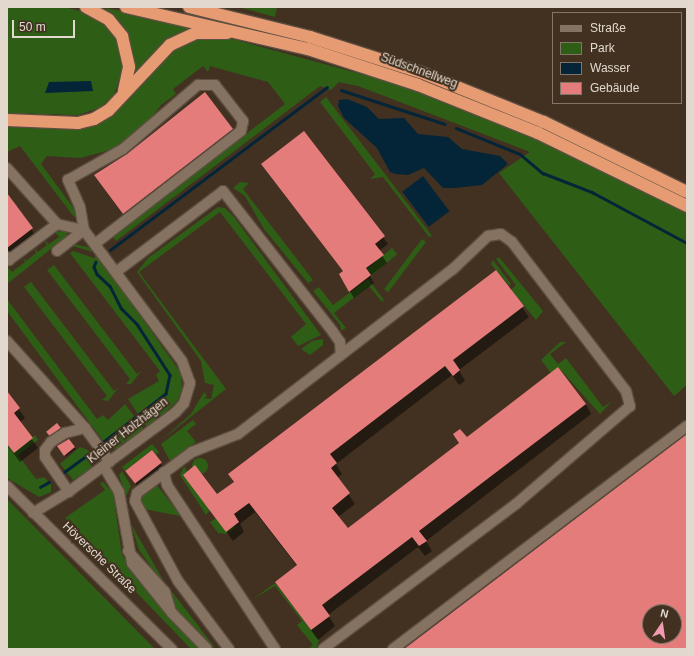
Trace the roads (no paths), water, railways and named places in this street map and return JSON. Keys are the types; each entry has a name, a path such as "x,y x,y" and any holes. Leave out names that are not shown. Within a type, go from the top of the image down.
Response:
{"highway":[{"path":"86,7 109,20 126,46 130,67 121,97"},
{"name":"Südschnellweg","path":"126,7 249,33 373,69 464,102 600,162 687,206"},
{"name":"Südschnellweg","path":"189,7 247,20 374,56 467,90 557,129 687,192"},
{"path":"219,7 247,20"},
{"path":"7,120 85,122 109,110 161,53 183,37 196,33 249,33"}],"street":[{"path":"84,230 80,207 68,180 123,149 198,85 215,85 244,120 241,131 95,244"},
{"path":"7,168 57,224 84,230"},
{"path":"116,272 223,191 333,332 340,342 341,355"},
{"path":"7,257 9,260 57,224"},
{"path":"57,251 84,230"},
{"name":"Kleiner Holzhägen","path":"34,513 69,492 176,412 184,403 190,383 182,361 84,230"},
{"path":"229,649 178,581 135,501 144,485 192,452 238,434 452,270 488,236 501,234 512,242 630,401 626,410 516,504 323,649"},
{"path":"7,341 85,428 107,464 119,492 128,551 132,562 172,614 207,649"},
{"path":"393,649 687,426"},
{"path":"69,492 45,458 45,450 65,433 85,428"},
{"path":"164,472 168,485 275,649"},
{"name":"Höversche Straße","path":"7,486 172,649"}],"water":[{"path":"91,81 93,91 45,93 49,82"},
{"path":"347,99 367,107 379,119 404,118 418,134 448,137 462,149 500,156 508,164 482,185 455,188 443,188 424,168 408,175 390,172 377,148 344,118 338,106 339,100"},
{"path":"423,176 449,211 429,227 402,192"}],"waterway":[{"path":"110,250 327,87"},
{"path":"341,90 445,124"},
{"path":"456,128 520,154 543,173 592,192 687,243"},
{"path":"96,262 94,267 97,274 110,286 121,308 137,324 170,375 166,394 104,442"},
{"path":"64,472 90,453"},
{"path":"40,487 49,482"}]}
